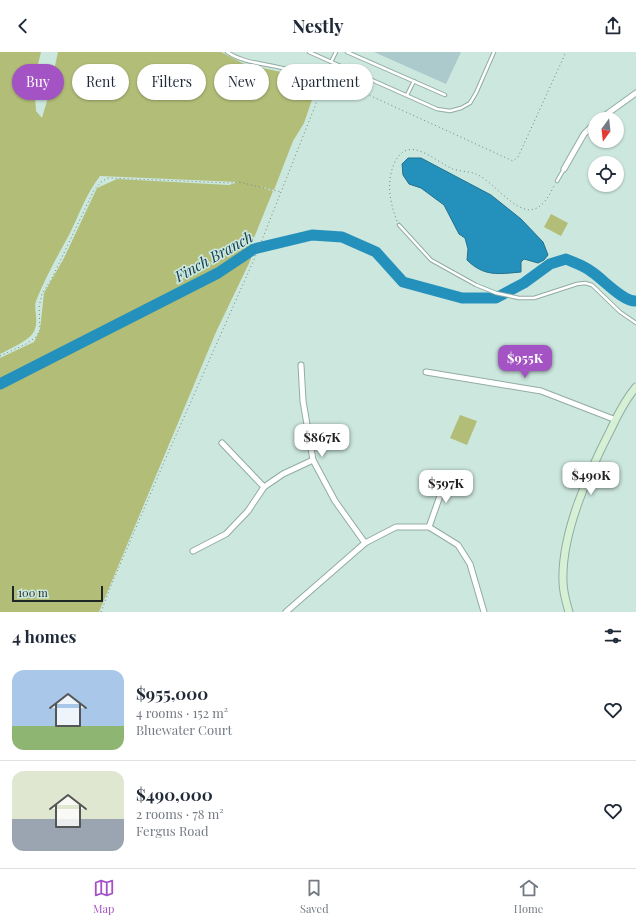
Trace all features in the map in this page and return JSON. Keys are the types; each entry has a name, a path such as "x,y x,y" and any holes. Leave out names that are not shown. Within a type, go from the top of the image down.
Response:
{"street":[{"path":"610,112 636,93"},
{"path":"564,169 584,134 588,130"},
{"path":"301,365 303,401 313,460 335,501 366,543"},
{"path":"426,372 541,391 616,420"},
{"path":"569,612 562,582 572,520 597,456 636,387"},
{"path":"222,444 264,486"},
{"path":"192,551 226,534 248,511 264,486 283,474 313,460"},
{"path":"429,527 447,476"},
{"path":"286,612 366,543 396,527 429,527 458,545 470,564 484,612"}],"lane":[{"path":"227,52 235,57 247,61 277,66"},
{"path":"309,52 437,109 450,111 461,108 470,103 494,52"},
{"path":"331,62 336,52"},
{"path":"348,52 445,95"},
{"path":"407,95 414,82"},
{"path":"557,181 564,169"},
{"path":"399,225 431,260 476,285 507,296 534,298 577,284 585,283 592,286 620,312 636,324"}],"path":[{"path":"373,97 513,161 518,157 566,52"},
{"path":"101,612 162,467 256,255 317,100"},
{"path":"399,225 393,210 390,182 395,162 405,152 410,150 423,152 453,169 480,176 499,193 529,210 543,203 549,196 557,181"},
{"path":"0,356 26,344 36,337 40,330 39,307 42,294 52,278 94,190 101,182 108,178 115,178 230,183 239,182 281,192"}],"green space":[{"path":"0,52 41,52 38,64 12,64 12,100 35,100 36,111 42,118 47,100 64,100 64,64 55,64 58,52 221,52 244,64 214,64 214,100 269,100 269,69 277,71 277,100 312,100 304,123 293,141 274,190 258,186 273,191 251,245 251,259 216,332 99,612 0,612 0,358 34,342 40,330 44,293 64,258 97,188 117,179 229,185 238,182 100,176 87,197 36,301 36,325 33,333 23,342 0,354"},
{"path":"551,214 568,223 561,236 544,227"},
{"path":"460,415 477,421 467,445 450,438"}],"water":[{"path":"408,158 421,158 491,195 521,219 543,242 548,255 544,260 538,263 524,259 521,262 521,272 499,274 492,273 486,272 473,265 467,260 468,249 465,238 459,234 444,205 421,188 409,184 403,175 402,164"}],"building":[{"path":"374,52 461,52 446,84"}],"waterway":[{"name":"Finch Branch","path":"0,384 218,273 254,249 312,235 342,237 376,252 403,282 462,298 496,298 524,283 550,264 566,259 597,275 613,290 625,298 636,301"}]}
